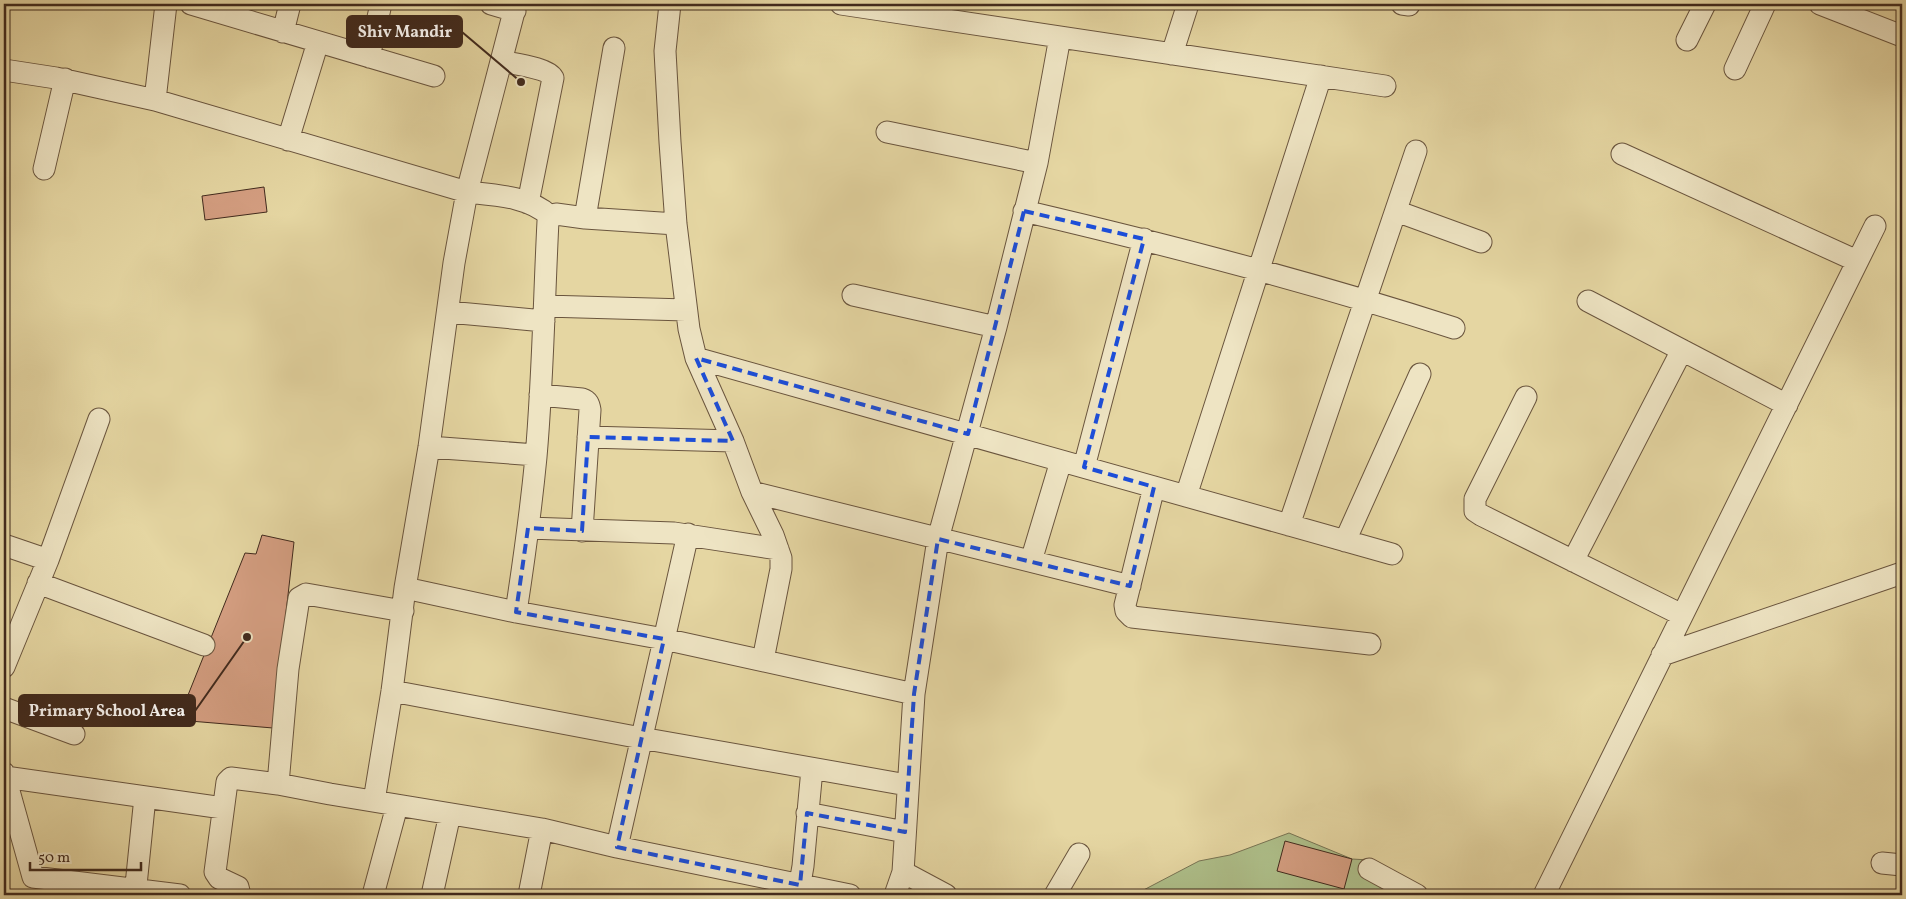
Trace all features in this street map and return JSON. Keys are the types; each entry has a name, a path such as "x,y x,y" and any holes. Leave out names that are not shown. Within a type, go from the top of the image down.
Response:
{"street":[{"path":"155,100 166,4"},
{"path":"191,4 434,76"},
{"path":"283,32 290,4"},
{"path":"369,57 381,4"},
{"path":"374,801 429,447 454,263 467,192 515,7 491,4"},
{"path":"670,4 666,51 676,224 686,310 696,358 733,441 780,558 781,569 763,660"},
{"path":"841,4 944,11 1060,37 1385,86"},
{"path":"1172,54 1188,4"},
{"path":"1687,40 1705,4"},
{"path":"1734,69 1765,4"},
{"path":"1820,4 1902,36"},
{"path":"895,895 903,872 914,694 938,539 968,434 1037,163 1060,37"},
{"path":"288,140 318,42"},
{"path":"585,218 614,48"},
{"path":"501,61 544,71 551,74 553,78 528,203"},
{"path":"4,70 65,79 155,100 467,192 506,197 528,203 541,208 550,216"},
{"path":"1186,496 1321,76"},
{"path":"44,169 65,79"},
{"path":"886,132 1037,163"},
{"path":"1289,525 1416,151"},
{"path":"1622,154 1857,261"},
{"path":"1024,211 1144,239 1258,270 1366,300 1454,328"},
{"path":"1396,211 1481,242"},
{"path":"550,216 556,214 585,218 676,224"},
{"path":"516,612 536,455 545,314 548,224 550,216"},
{"path":"1544,895 1875,226"},
{"path":"1084,467 1144,239"},
{"path":"853,295 996,327"},
{"path":"1588,302 1786,405"},
{"path":"448,312 545,314 686,310"},
{"path":"1572,561 1682,350"},
{"path":"696,358 1392,554"},
{"path":"1345,540 1420,374"},
{"path":"540,395 582,399 587,401 590,410 582,531"},
{"path":"1526,397 1475,499 1475,511 1682,615"},
{"path":"4,667 48,560 99,419"},
{"path":"588,437 733,441"},
{"path":"429,447 536,455"},
{"path":"1031,561 1061,461"},
{"path":"1154,487 1125,605 1126,611 1132,617 1370,644"},
{"path":"752,492 1130,586"},
{"path":"528,528 688,534 778,549"},
{"path":"617,847 688,534"},
{"path":"4,545 48,560"},
{"path":"1662,656 1902,573"},
{"path":"38,583 204,645"},
{"path":"406,588 516,612 664,639 914,694"},
{"path":"278,784 288,669 299,598 306,594 403,611"},
{"path":"392,691 641,738 907,785"},
{"path":"4,708 74,734"},
{"path":"799,890 812,769"},
{"path":"180,895 136,892 33,877 4,775 223,808"},
{"path":"245,893 236,885 219,878 216,874 223,808 229,778 278,784 397,806 542,829 799,890 850,895"},
{"path":"136,892 144,797"},
{"path":"373,895 397,806"},
{"path":"807,813 905,832"},
{"path":"432,895 450,814"},
{"path":"529,895 542,829"},
{"path":"1056,895 1079,854"},
{"path":"1370,869 1417,895"},
{"path":"903,872 946,895"}],"highlighted area":[{"path":"1024,211 1144,239 1084,467 1154,487 1130,586 938,539 914,694 905,832 807,813 800,885 617,847 664,639 516,612 528,528 582,531 588,437 733,441 696,358 968,434"}],"green space":[{"path":"1289,833 1352,859 1369,860 1409,895 1134,895 1199,861 1230,855"}],"building":[{"path":"264,187 267,212 205,220 202,196"},
{"path":"262,535 294,542 273,728 178,720 245,553 256,554"},
{"path":"1285,841 1352,859 1344,889 1277,871"}],"place":[{"name":"Shiv Mandir","path":"521,82"},
{"name":"Primary School Area","path":"247,637"}]}
